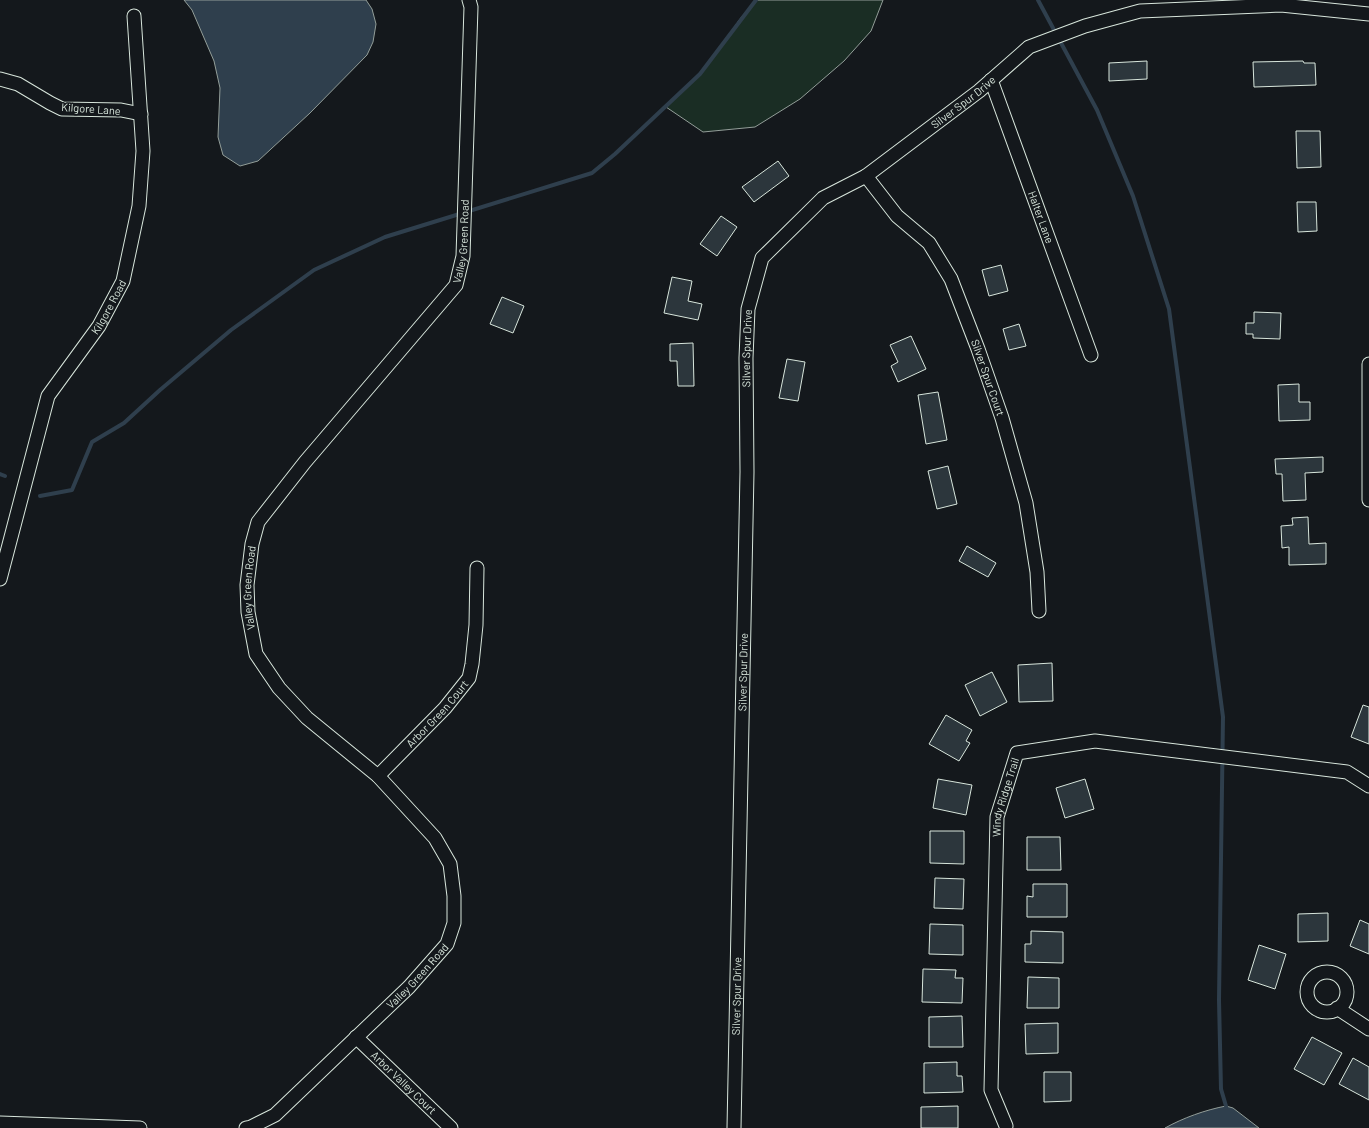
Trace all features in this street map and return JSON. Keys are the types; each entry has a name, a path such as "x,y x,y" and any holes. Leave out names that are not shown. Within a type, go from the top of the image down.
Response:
{"street":[{"name":"Valley Green Road","path":"246,1128 275,1115 410,987 447,944 454,923 454,896 450,864 435,838 378,776 307,718 279,688 256,654 248,612 248,578 252,544 258,522 306,462 456,285 463,256 471,7 469,0"},
{"name":"Silver Spur Drive","path":"734,1128 747,472 746,358 748,310 762,258 823,198 866,176 978,91 1029,47 1085,26 1140,11 1281,5 1369,14"},
{"name":"Kilgore Road","path":"0,580 48,396 99,326 123,280 139,206 143,151 134,16"},
{"name":"Kilgore Lane","path":"0,79 18,84 62,109 121,110 141,114"},
{"name":"Halter Lane","path":"991,80 1090,355"},
{"name":"Silver Spur Court","path":"866,176 897,216 929,243 951,279 978,348 1002,418 1026,503 1037,572 1039,611"},
{"path":"1369,364 1369,493"},
{"name":"Arbor Green Court","path":"378,776 445,708 469,678 476,625 477,568"},
{"name":"Windy Ridge Trail","path":"1006,1126 991,1090 997,817 1017,753 1095,741 1347,772 1369,786"},
{"path":"1337,1008 1369,1029"},
{"name":"Arbor Valley Court","path":"356,1037 451,1128"},
{"path":"0,1123 140,1128"}],"green space":[{"path":"756,0 883,0 871,31 844,61 800,99 755,127 703,132 666,107 705,69 740,19"}],"water":[{"path":"184,0 366,0 372,9 376,24 373,42 367,55 310,113 258,161 240,166 223,155 218,137 220,88 214,61 192,10"},
{"path":"1226,1106 1233,1108 1259,1128 1165,1128 1194,1115"}],"building":[{"path":"1147,61 1147,79 1109,81 1109,63"},
{"path":"1303,61 1304,63 1315,63 1316,85 1254,87 1253,62"},
{"path":"1296,131 1320,131 1321,167 1297,168"},
{"path":"778,161 789,176 754,202 742,187"},
{"path":"1297,202 1316,202 1317,231 1298,232"},
{"path":"721,216 737,227 717,256 700,244"},
{"path":"1001,265 1008,291 989,296 982,270"},
{"path":"672,277 692,281 688,301 702,304 698,320 664,313"},
{"path":"502,297 524,306 513,333 490,324"},
{"path":"1254,312 1281,313 1280,339 1253,338 1253,334 1246,334 1246,323 1254,323"},
{"path":"1019,324 1026,346 1009,350 1003,329"},
{"path":"911,336 926,369 898,382 891,366 898,362 890,345"},
{"path":"693,343 694,386 678,386 677,361 670,361 670,344"},
{"path":"787,359 805,362 798,401 779,398"},
{"path":"1299,384 1299,402 1310,402 1310,420 1279,421 1278,385"},
{"path":"938,392 947,440 926,444 918,395"},
{"path":"1323,457 1323,472 1305,473 1306,500 1283,501 1282,474 1276,474 1275,459"},
{"path":"948,466 957,504 937,509 928,471"},
{"path":"1308,517 1309,544 1326,543 1326,564 1289,565 1289,547 1282,548 1281,526 1293,525 1292,518"},
{"path":"967,546 996,563 988,577 959,561"},
{"path":"1052,663 1053,701 1019,702 1018,665"},
{"path":"992,672 1007,702 980,716 965,685"},
{"path":"1363,705 1369,707 1369,744 1351,737"},
{"path":"946,715 972,730 966,741 970,743 959,761 929,744"},
{"path":"938,779 972,785 966,815 933,808"},
{"path":"1085,779 1094,809 1065,818 1056,788"},
{"path":"930,831 964,831 964,864 930,863"},
{"path":"1027,837 1060,837 1061,870 1027,870"},
{"path":"935,878 964,879 963,909 934,908"},
{"path":"1033,884 1067,884 1067,917 1027,917 1027,896 1033,897"},
{"path":"1328,913 1328,941 1298,942 1298,914"},
{"path":"1360,920 1369,924 1369,954 1350,946"},
{"path":"930,924 963,925 963,955 929,954"},
{"path":"1031,931 1063,932 1063,963 1025,962 1025,944 1031,944"},
{"path":"1259,945 1286,954 1275,989 1248,980"},
{"path":"923,969 956,970 955,978 963,978 962,1003 922,1002"},
{"path":"1028,977 1059,978 1059,1008 1027,1008"},
{"path":"962,1016 963,1047 929,1047 929,1017"},
{"path":"1058,1023 1058,1053 1026,1054 1025,1024"},
{"path":"1312,1037 1342,1053 1324,1085 1294,1069"},
{"path":"1353,1058 1369,1067 1369,1100 1339,1084"},
{"path":"957,1062 957,1076 962,1076 963,1092 924,1093 924,1063"},
{"path":"1044,1072 1071,1072 1071,1101 1044,1102"},
{"path":"958,1106 958,1128 921,1128 921,1107"}],"waterway":[{"path":"40,496 72,490 92,442 124,423 160,390 231,330 314,270 385,237 592,173 615,154 700,74 756,0"},
{"path":"1038,0 1097,110 1133,196 1169,309 1223,717 1219,1000 1221,1089 1226,1106"},
{"path":"0,474 5,476"}]}
